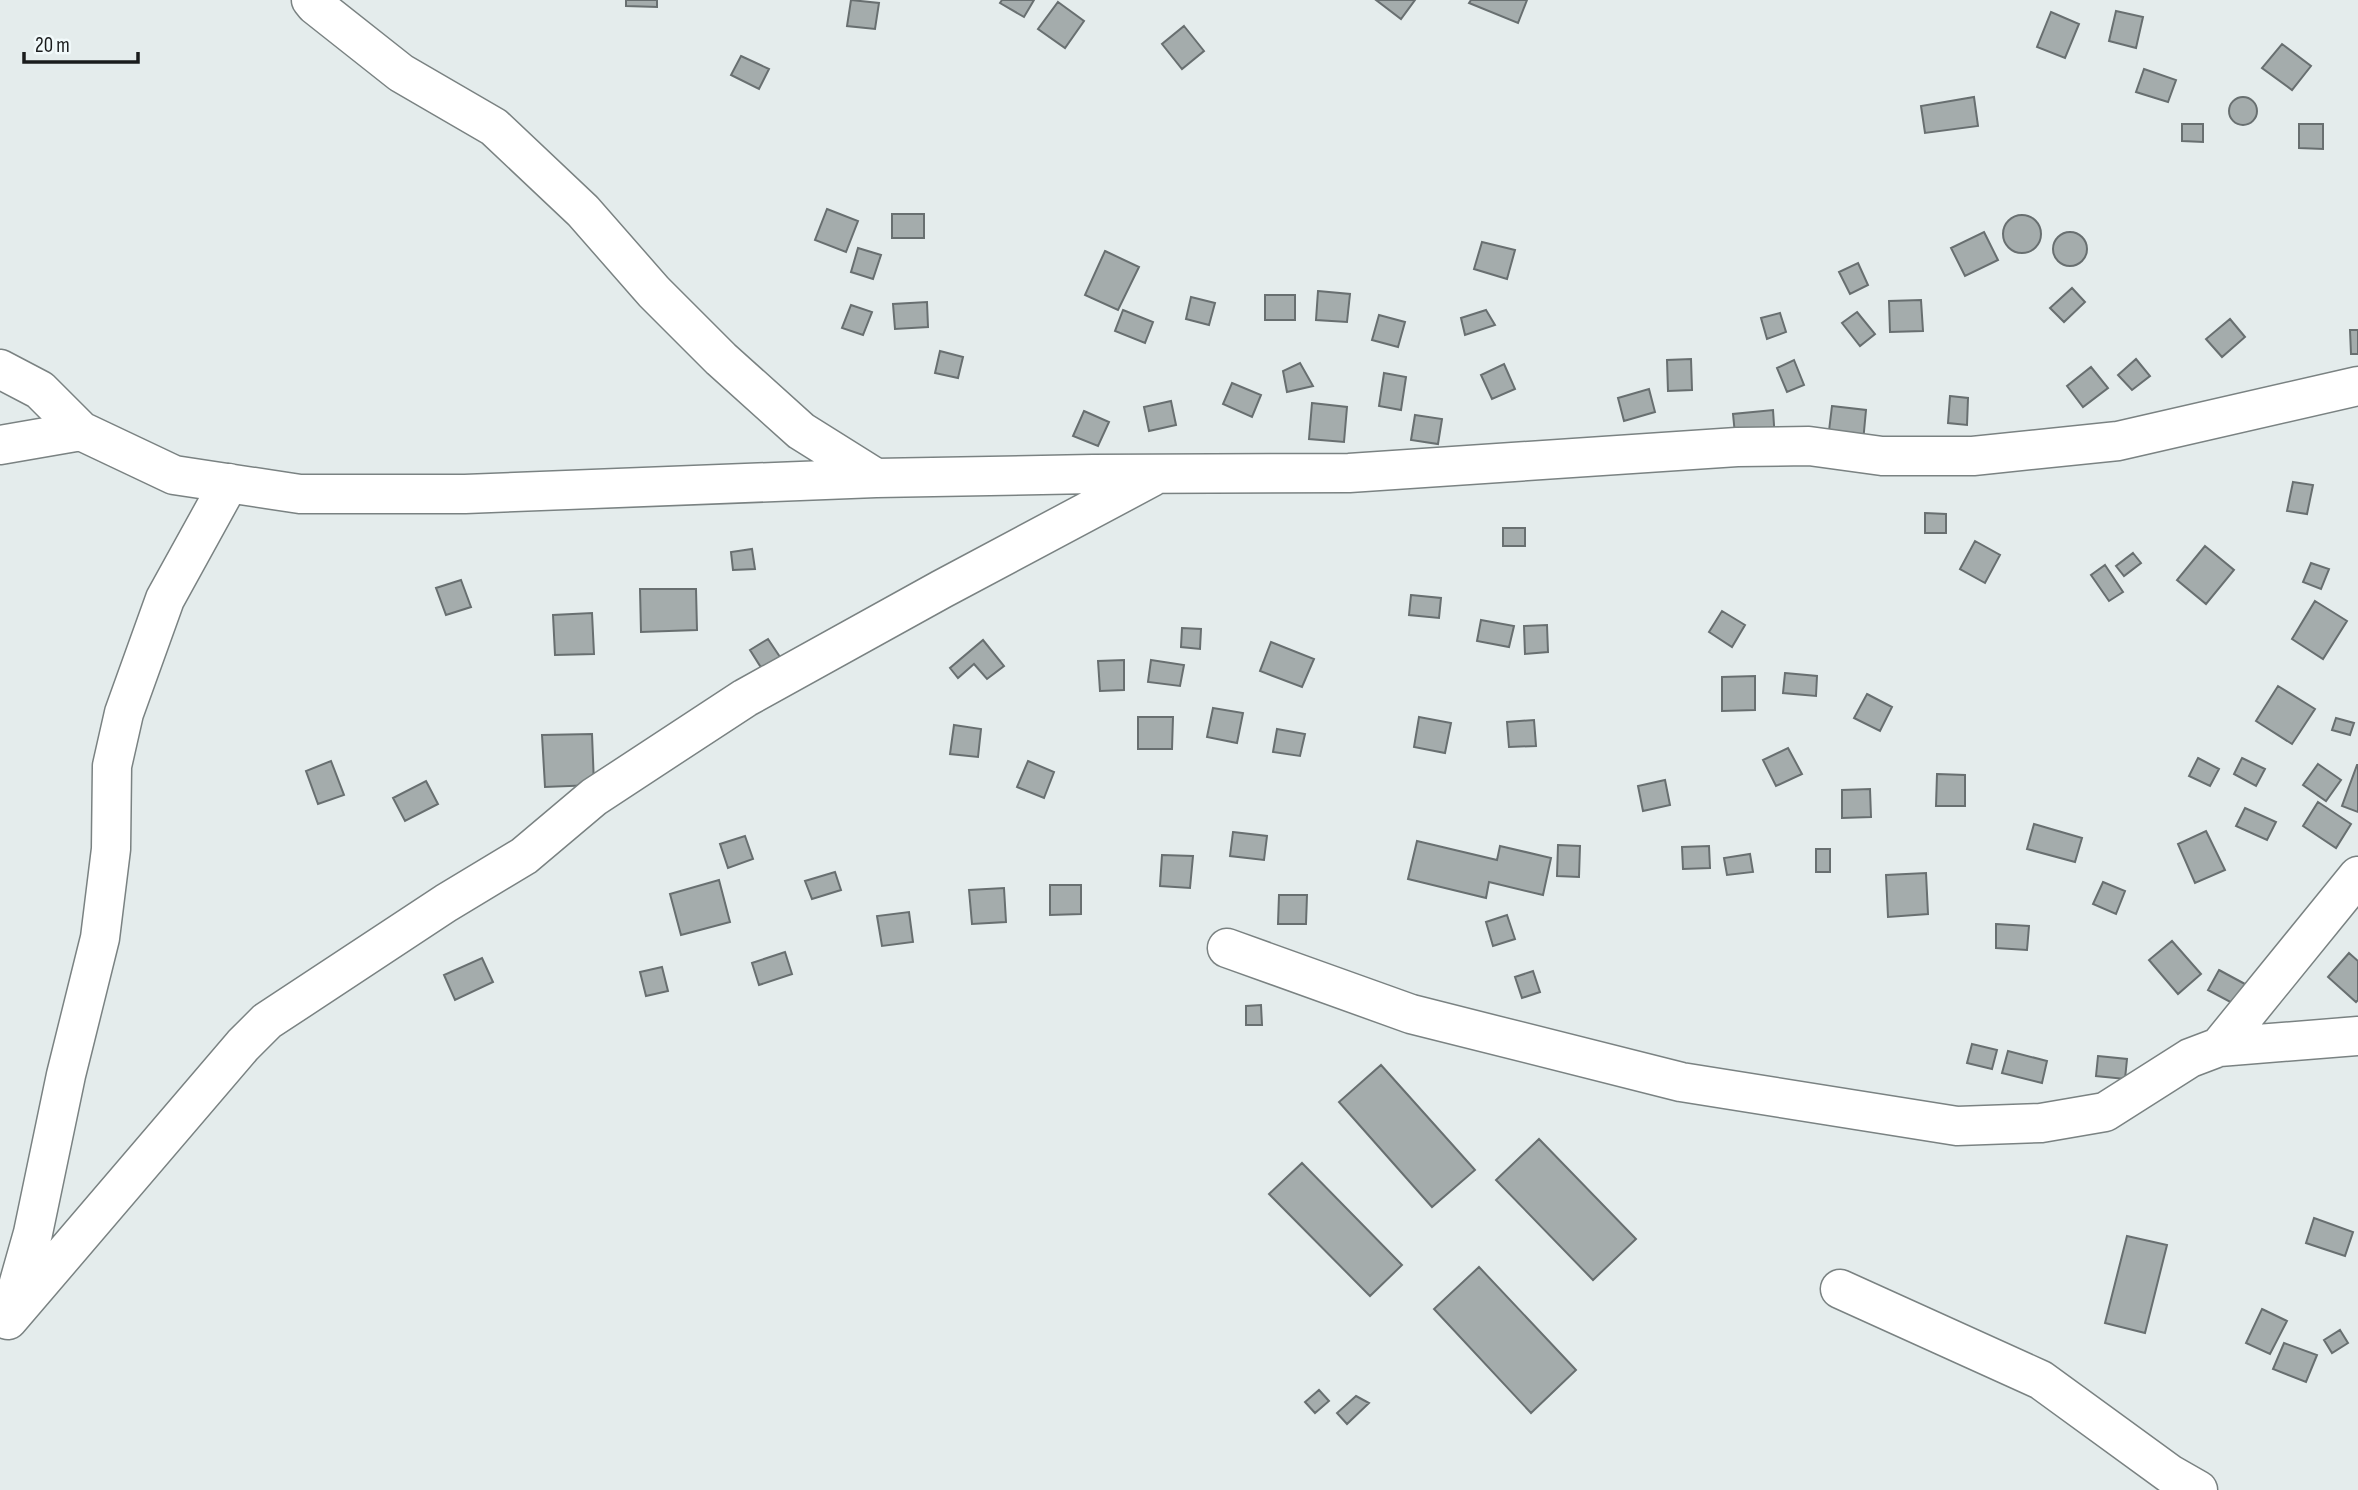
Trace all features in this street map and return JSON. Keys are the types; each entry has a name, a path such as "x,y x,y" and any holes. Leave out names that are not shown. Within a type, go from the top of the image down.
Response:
{"street":[{"path":"311,0 401,73 494,127 583,211 654,292 722,359 801,430 876,478"},
{"path":"0,369 40,390 81,431 174,475 300,494 451,494 876,478 1349,473 1737,447 1810,446 1882,456 1973,456 2118,441 2358,386"},
{"path":"0,445 81,431"},
{"path":"4,1327 243,1045 267,1021 446,903 524,856 594,797 745,698 1157,474"},
{"path":"4,1327 33,1233 66,1075 100,938 111,849 112,766 124,713 165,599 229,483"},
{"path":"2219,1047 2358,876"},
{"path":"1227,948 1411,1014 1667,1079 1957,1126 2041,1123 2105,1112 2190,1058 2219,1047 2358,1036"},
{"path":"1840,1289 2041,1380 2170,1474 2198,1490"}],"building":[{"path":"626,0 657,0 657,7 626,6"},
{"path":"851,0 879,3 875,29 847,26"},
{"path":"1002,0 1034,0 1024,17 1000,3"},
{"path":"1376,0 1415,0 1401,19"},
{"path":"1471,0 1527,0 1518,23 1469,3"},
{"path":"1058,2 1084,21 1065,48 1038,29"},
{"path":"2116,11 2143,17 2136,48 2109,41"},
{"path":"2051,12 2079,24 2065,58 2037,47"},
{"path":"1184,26 1204,51 1182,69 1162,44"},
{"path":"2282,44 2311,66 2292,90 2262,68"},
{"path":"741,56 769,69 759,89 731,75"},
{"path":"2144,69 2176,80 2168,102 2136,92"},
{"path":"1974,97 1978,126 1925,133 1921,106"},
{"path":"2243,97 2253,101 2257,111 2253,121 2243,125 2233,121 2229,111 2233,101"},
{"path":"2182,124 2203,124 2203,142 2182,141"},
{"path":"2299,124 2323,124 2323,149 2299,148"},
{"path":"827,209 858,221 846,252 815,240"},
{"path":"892,214 924,214 924,238 892,238"},
{"path":"2022,215 2035,221 2041,234 2035,247 2022,253 2009,247 2003,234 2009,221"},
{"path":"1984,232 1998,260 1965,276 1951,248"},
{"path":"2070,232 2082,237 2087,249 2082,261 2070,266 2058,261 2053,249 2058,237"},
{"path":"1482,242 1515,250 1507,279 1474,269"},
{"path":"858,248 881,255 873,279 851,272"},
{"path":"1105,251 1139,267 1118,310 1085,295"},
{"path":"1858,263 1868,285 1850,294 1839,272"},
{"path":"2072,288 2085,302 2064,322 2050,308"},
{"path":"1318,291 1350,294 1347,322 1316,320"},
{"path":"1265,295 1295,295 1295,320 1265,320"},
{"path":"1191,297 1215,303 1209,325 1186,319"},
{"path":"1921,300 1923,331 1890,332 1889,301"},
{"path":"927,302 928,327 895,329 893,304"},
{"path":"851,305 872,312 863,335 842,328"},
{"path":"1123,310 1153,322 1145,343 1115,331"},
{"path":"1486,310 1495,325 1465,335 1461,318"},
{"path":"1857,312 1875,334 1860,346 1842,323"},
{"path":"1780,313 1786,332 1767,339 1761,318"},
{"path":"1379,315 1405,322 1398,347 1372,340"},
{"path":"2230,319 2245,337 2222,357 2206,339"},
{"path":"2350,330 2358,330 2358,354 2351,354"},
{"path":"940,351 963,357 958,378 935,373"},
{"path":"1691,359 1692,390 1668,391 1667,360"},
{"path":"2136,359 2150,376 2132,390 2118,375"},
{"path":"1794,360 1804,385 1787,392 1777,368"},
{"path":"1300,363 1313,386 1287,392 1283,371"},
{"path":"1504,364 1515,389 1492,399 1481,375"},
{"path":"2091,367 2108,388 2083,407 2067,386"},
{"path":"1384,373 1406,377 1401,410 1379,406"},
{"path":"1232,383 1261,395 1252,417 1223,404"},
{"path":"1649,389 1655,412 1624,421 1618,398"},
{"path":"1950,396 1968,398 1967,425 1948,423"},
{"path":"1171,401 1176,425 1149,431 1144,407"},
{"path":"1312,403 1347,407 1344,442 1309,439"},
{"path":"1832,406 1866,410 1863,442 1828,439"},
{"path":"1773,410 1775,440 1736,444 1733,414"},
{"path":"1084,411 1109,422 1098,446 1073,436"},
{"path":"1415,415 1442,419 1438,444 1411,440"},
{"path":"2293,482 2313,485 2307,514 2287,511"},
{"path":"1925,513 1946,514 1946,533 1925,533"},
{"path":"1503,528 1525,528 1525,546 1503,546"},
{"path":"1975,541 2000,555 1985,583 1960,569"},
{"path":"2205,546 2234,570 2206,604 2177,580"},
{"path":"752,549 755,569 733,570 731,552"},
{"path":"2133,553 2141,563 2124,576 2116,566"},
{"path":"2311,563 2329,569 2321,589 2303,582"},
{"path":"2105,565 2123,592 2109,601 2091,575"},
{"path":"461,580 471,607 446,615 436,588"},
{"path":"640,589 696,589 697,630 641,632"},
{"path":"1411,595 1441,598 1439,618 1409,615"},
{"path":"2315,601 2347,621 2323,659 2292,639"},
{"path":"1722,611 1745,625 1732,647 1709,632"},
{"path":"592,613 594,654 555,655 553,615"},
{"path":"1481,620 1514,626 1509,647 1477,641"},
{"path":"1547,625 1548,652 1525,654 1524,626"},
{"path":"1182,628 1201,629 1200,649 1181,647"},
{"path":"768,639 780,657 762,669 750,650"},
{"path":"983,640 1004,666 987,679 974,664 958,678 950,668"},
{"path":"1271,642 1314,659 1302,687 1260,671"},
{"path":"1124,660 1124,690 1100,691 1098,661"},
{"path":"1151,660 1184,665 1180,686 1148,682"},
{"path":"1785,673 1817,676 1816,696 1783,693"},
{"path":"1755,676 1755,710 1722,711 1722,677"},
{"path":"2278,686 2315,709 2292,744 2256,721"},
{"path":"1867,694 1892,707 1880,731 1854,718"},
{"path":"1213,708 1243,713 1237,743 1207,737"},
{"path":"1138,717 1173,717 1172,749 1138,749"},
{"path":"1419,717 1451,723 1445,753 1414,747"},
{"path":"2336,718 2354,723 2350,735 2332,730"},
{"path":"1534,720 1536,746 1509,747 1507,722"},
{"path":"954,725 981,729 978,757 950,754"},
{"path":"1277,729 1305,734 1300,756 1273,752"},
{"path":"592,734 594,785 545,787 542,735"},
{"path":"1788,748 1802,774 1776,786 1763,760"},
{"path":"2198,758 2219,769 2210,786 2189,776"},
{"path":"2242,758 2265,769 2256,786 2234,774"},
{"path":"331,761 344,795 318,804 306,771"},
{"path":"1028,761 1054,772 1044,798 1017,787"},
{"path":"2318,764 2341,780 2326,801 2303,785"},
{"path":"2358,765 2358,812 2342,806"},
{"path":"1937,774 1965,775 1965,806 1936,806"},
{"path":"1665,780 1670,805 1643,811 1638,786"},
{"path":"426,781 438,804 405,821 393,798"},
{"path":"1870,789 1871,817 1842,818 1842,790"},
{"path":"2318,802 2351,824 2336,848 2303,826"},
{"path":"2245,808 2276,822 2267,840 2236,826"},
{"path":"2034,824 2082,838 2075,862 2027,849"},
{"path":"2206,831 2225,870 2195,883 2178,844"},
{"path":"1233,832 1267,836 1264,860 1230,856"},
{"path":"745,836 753,859 728,868 720,844"},
{"path":"1417,841 1497,860 1500,846 1551,858 1543,895 1489,882 1486,898 1408,879"},
{"path":"1558,845 1580,846 1579,877 1557,876"},
{"path":"1709,846 1710,868 1683,869 1682,847"},
{"path":"1816,849 1830,849 1830,872 1816,872"},
{"path":"1750,854 1753,872 1727,875 1724,858"},
{"path":"1162,855 1193,856 1190,888 1160,886"},
{"path":"835,872 841,890 812,899 805,881"},
{"path":"1926,873 1928,914 1888,917 1886,875"},
{"path":"719,880 730,922 681,935 670,894"},
{"path":"2103,882 2125,891 2116,914 2093,904"},
{"path":"1050,885 1081,885 1081,914 1050,915"},
{"path":"1004,888 1006,922 972,924 969,890"},
{"path":"1279,895 1307,895 1306,924 1278,924"},
{"path":"909,912 913,942 882,946 877,916"},
{"path":"1507,915 1515,939 1493,946 1486,922"},
{"path":"1996,924 2029,926 2027,950 1996,948"},
{"path":"2172,941 2201,974 2178,994 2149,960"},
{"path":"785,952 792,974 759,985 752,963"},
{"path":"2349,953 2358,961 2356,1002 2328,977"},
{"path":"482,958 493,982 455,1000 444,975"},
{"path":"662,967 668,991 646,996 640,972"},
{"path":"2219,970 2245,984 2234,1004 2208,990"},
{"path":"1533,971 1540,992 1522,998 1515,977"},
{"path":"1261,1005 1262,1025 1246,1025 1246,1006"},
{"path":"1972,1044 1997,1050 1992,1069 1967,1063"},
{"path":"2008,1051 2047,1061 2042,1083 2002,1073"},
{"path":"2098,1056 2127,1059 2125,1079 2096,1076"},
{"path":"1381,1065 1475,1170 1432,1207 1339,1102"},
{"path":"1539,1139 1636,1239 1593,1280 1496,1180"},
{"path":"1302,1163 1402,1265 1370,1296 1269,1194"},
{"path":"2314,1218 2353,1232 2345,1256 2306,1243"},
{"path":"2127,1236 2167,1245 2145,1333 2105,1323"},
{"path":"1479,1267 1576,1370 1531,1413 1434,1309"},
{"path":"2262,1309 2287,1321 2270,1354 2246,1343"},
{"path":"2340,1330 2348,1343 2332,1353 2324,1340"},
{"path":"2284,1343 2317,1355 2306,1382 2273,1369"},
{"path":"1319,1390 1329,1401 1315,1413 1305,1402"},
{"path":"1356,1396 1369,1403 1347,1424 1337,1413"}]}
